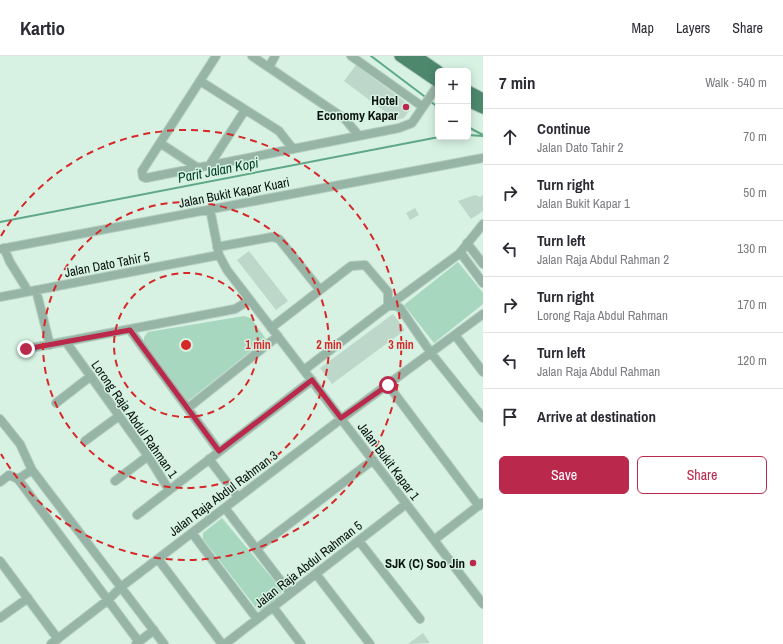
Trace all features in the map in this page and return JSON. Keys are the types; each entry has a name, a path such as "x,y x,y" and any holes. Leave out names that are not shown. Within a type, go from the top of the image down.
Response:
{"main road":[{"path":"400,56 435,82"},
{"path":"416,56 435,69"},
{"path":"471,93 483,99"},
{"path":"471,102 483,108"}],"street":[{"path":"216,56 142,171 143,177 146,178 209,166 409,125 412,123 435,89"},
{"path":"252,56 269,66 345,119 359,136"},
{"path":"269,66 275,56"},
{"path":"351,56 425,105"},
{"path":"200,81 279,131 293,149"},
{"path":"209,166 245,110"},
{"path":"160,143 198,168"},
{"name":"Jalan Bukit Kapar Kuari","path":"2,248 483,158"},
{"name":"Jalan Bukit Kapar Kuari","path":"472,161 483,163"},
{"name":"Jalan Bukit Kapar 1","path":"210,209 218,251 227,270 434,540 480,593 483,604"},
{"path":"304,370 456,256 483,224"},
{"name":"Jalan Dato Tahir 5","path":"0,297 218,251 272,237 279,239 320,290"},
{"path":"467,243 483,264"},
{"path":"2,248 10,262 32,291 50,345"},
{"path":"456,256 463,256 483,283"},
{"path":"271,328 351,266 365,265 388,292 388,306"},
{"path":"26,349 235,309 250,300"},
{"path":"388,306 396,306 400,308 431,353 483,418"},
{"name":"Jalan Raja Abdul Rahman 3","path":"54,641 108,600 120,587 341,418 483,314"},
{"path":"130,330 219,451"},
{"path":"455,335 483,372"},
{"path":"188,408 278,336"},
{"name":"Lorong Raja Abdul Rahman 1","path":"66,342 148,456 169,490"},
{"path":"56,403 91,376"},
{"path":"136,515 312,380"},
{"path":"388,385 481,504 434,540"},
{"path":"85,441 119,416"},
{"path":"0,419 20,444 32,470 164,644"},
{"path":"115,481 148,456"},
{"path":"209,459 238,497"},
{"path":"256,549 373,460"},
{"path":"18,479 32,470"},
{"path":"0,482 9,475 18,479 138,643 154,630"},
{"name":"Jalan Raja Abdul Rahman 5","path":"228,643 290,593 406,504"},
{"path":"225,508 290,593"},
{"path":"192,533 257,619"},
{"path":"359,541 420,619"},
{"path":"158,559 228,643"},
{"path":"0,561 28,598 54,641"},
{"path":"0,576 7,570"},
{"path":"316,574 370,644"},
{"path":"0,618 28,598"},
{"path":"273,607 301,644"}],"green space":[{"path":"458,262 483,293 483,304 434,343 404,305"},
{"path":"244,316 251,318 266,339 188,401 144,342 144,337 148,332"},
{"path":"222,518 282,590 280,595 263,611 257,609 203,539 203,533"}],"building":[{"path":"356,65 408,104 409,111 404,118 396,120 344,81"},
{"path":"475,195 480,197 483,195 483,211 471,219 458,201"},
{"path":"415,208 419,215 410,220 406,213"},
{"path":"249,251 288,301 276,310 237,260"},
{"path":"393,314 405,330 332,384 320,368"},
{"path":"423,633 430,643 408,644"}],"waterway":[{"path":"371,56 424,96"},
{"path":"431,102 435,105"},
{"path":"471,129 483,135"},
{"name":"Parit Jalan Kopi","path":"471,135 483,136"},
{"name":"Parit Jalan Kopi","path":"0,222 435,138"}],"place":[{"name":"Hotel Economy Kapar","path":"406,107"},
{"name":"SJK (C) Soo Jin","path":"473,563"}],"route":[{"path":"26,349 130,330 219,451 312,380 341,418 388,385"}]}
